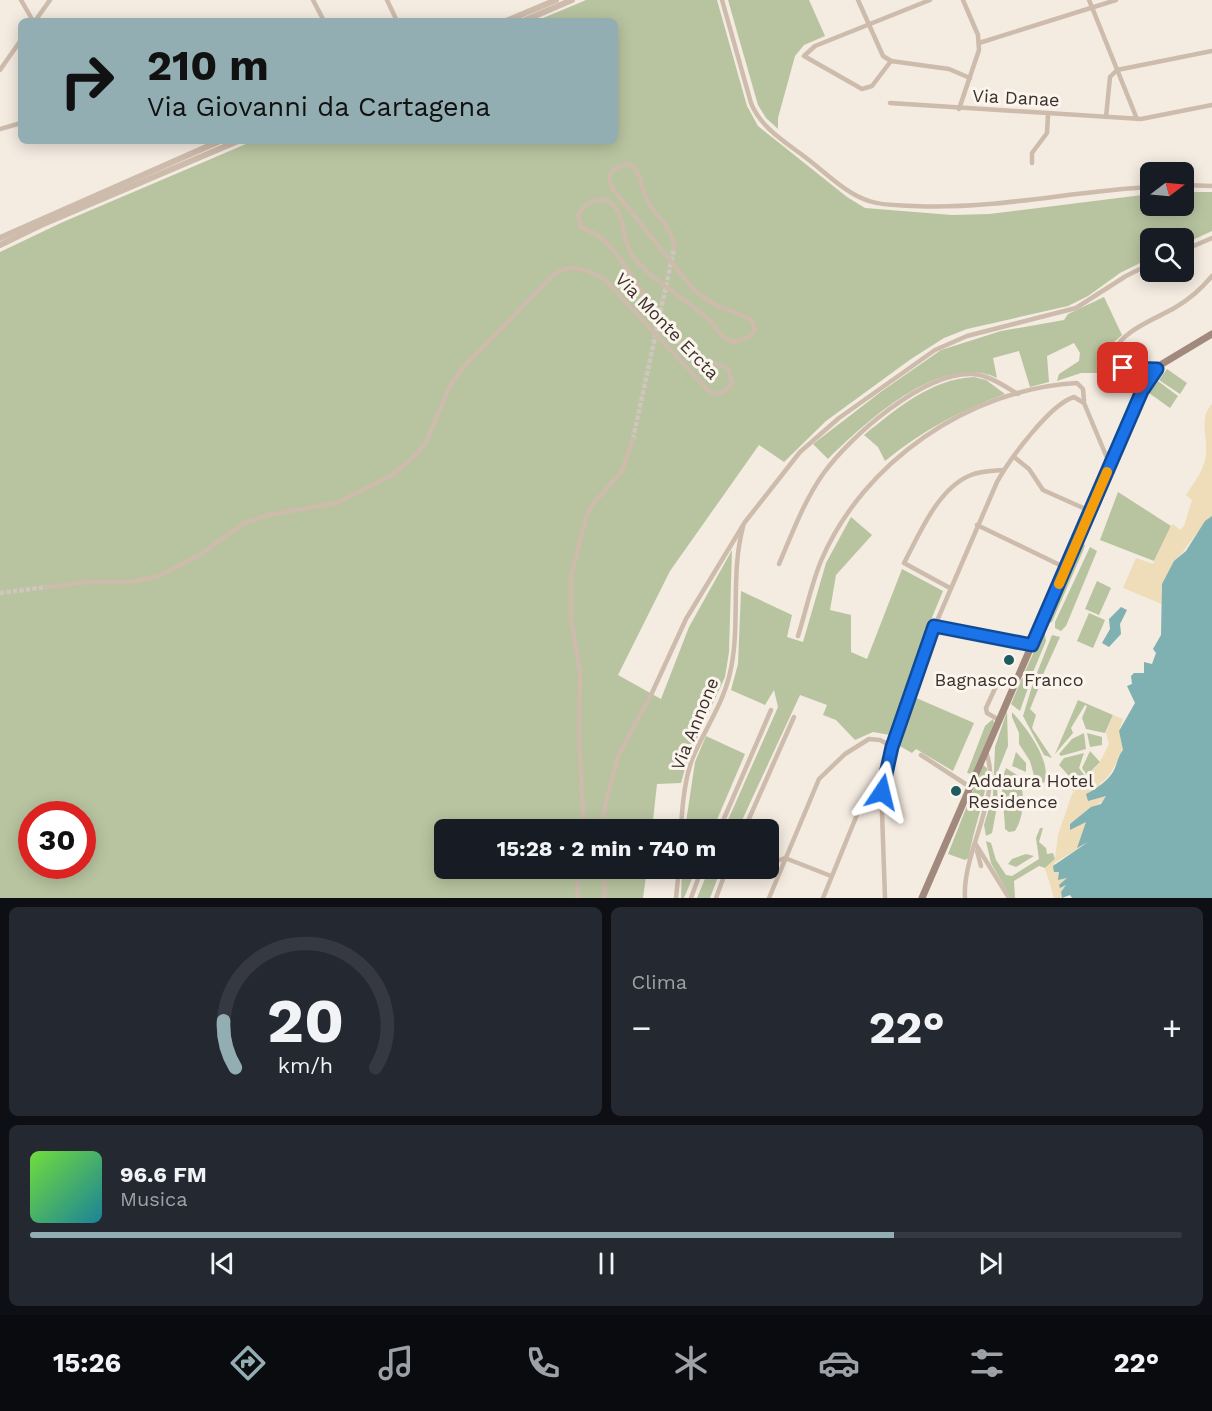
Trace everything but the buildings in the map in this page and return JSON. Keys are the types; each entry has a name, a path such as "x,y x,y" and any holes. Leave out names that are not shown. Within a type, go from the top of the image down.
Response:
{"main road":[{"path":"922,898 1142,391 1157,369 1174,355 1212,334"}],"street":[{"path":"21,0 32,18"},
{"path":"36,18 50,0"},
{"path":"314,0 323,18"},
{"path":"387,0 396,18"},
{"path":"513,18 556,0"},
{"path":"530,18 572,0"},
{"path":"722,0 752,103 759,118 771,132 861,198 880,204 968,207 999,205 1071,193 1140,188"},
{"path":"858,0 883,56 891,61 949,69 970,78"},
{"path":"891,61 872,86 862,88 847,82 804,56 815,46 930,0"},
{"path":"959,109 979,50 978,35 963,0"},
{"path":"1089,0 1139,119"},
{"path":"979,43 1116,0"},
{"path":"0,70 18,44"},
{"path":"1106,117 1110,77 1118,70 1212,51"},
{"name":"Via Danae","path":"890,103 1139,119 1212,105"},
{"path":"1032,163 1032,153 1047,133 1048,114"},
{"path":"0,129 18,124"},
{"path":"0,238 213,144"},
{"path":"0,245 41,225 231,144"},
{"name":"Via Monte Ercta","path":"47,587 87,582 132,582 159,576 201,554 244,523 268,515 337,504 392,476 417,454 426,442 450,386 460,371 550,278 564,268 583,270 605,280 710,392 715,394 725,392 732,383 728,369 699,358 685,348 666,326 620,259 599,236 581,226 578,215 590,202 602,200 610,202 617,212 624,241 633,257 711,322 724,338 734,342 751,336 755,329 751,319 713,304 683,279 612,188 609,176 614,169 627,164 636,169 650,206 671,233 674,249"},
{"path":"1194,185 1212,186"},
{"path":"1194,246 1212,238"},
{"path":"602,819 618,756 651,695 686,619 744,522 790,463 810,443 921,358 947,343 1076,308 1140,269"},
{"path":"1157,369 1123,368 1116,362 1113,353 1115,346 1137,329 1178,306 1212,276"},
{"path":"779,564 802,511 823,475 851,443 902,402 937,382 958,375 987,376 1018,394"},
{"path":"798,636 821,561 842,522 867,487 892,461 934,431 986,405 1018,394 1077,383 1083,389 1084,403 1110,465"},
{"path":"885,898 882,792 892,747 934,626 977,525 1004,470 1064,402 1074,397 1084,403"},
{"path":"583,819 579,737 580,672 571,619 571,577 586,517 592,505 622,471 633,439"},
{"path":"1014,457 1029,469 1043,490 1090,512"},
{"path":"950,588 904,563 932,513 956,484 972,474 1004,470"},
{"name":"Via Annone","path":"681,819 692,759 721,699 733,661 737,556 744,522"},
{"path":"977,525 1066,568"},
{"path":"934,626 1032,645"},
{"path":"999,720 987,713 987,705 998,682 1017,679"},
{"path":"724,819 771,710"},
{"path":"749,819 794,717"},
{"path":"769,898 813,791 826,771 845,754 869,739 880,740 892,747"},
{"path":"965,898 975,843 989,790 990,764 985,751"},
{"path":"921,755 970,787"},
{"path":"823,898 862,800 868,795 882,792"},
{"path":"975,843 981,866"},
{"path":"975,843 1009,898"},
{"path":"779,860 785,858 831,876"},
{"path":"578,898 579,879"},
{"path":"603,879 604,898"},
{"path":"676,898 678,879"},
{"path":"690,898 698,879"},
{"path":"716,898 723,879"}],"green space":[{"path":"586,0 717,0 747,106 758,126 847,197 865,208 952,215 989,214 1140,195 1140,216 1194,216 1194,192 1212,192 1212,231 1194,239 1194,228 1140,228 1140,263 1120,273 1088,296 1068,306 967,329 944,338 911,359 826,421 784,462 759,445 670,571 618,675 661,699 689,627 732,550 729,652 725,677 688,758 681,783 657,784 653,819 434,819 434,879 646,879 643,898 0,898 0,252 63,222 246,144 618,144 618,18 543,18"},
{"path":"728,0 809,0 825,36 804,45 795,56 778,118 778,129 766,118 758,105"},
{"path":"1104,297 1122,335 1113,343 1108,354 1114,375 1109,382 1100,373 1081,373 1057,381 1059,374 1079,361 1080,353 1074,343 1047,356 1049,382 1030,387 1019,351 993,358 997,378 975,372 952,374 929,382 906,395 883,410 828,459 813,444 882,391 941,350 1001,331 1064,320 1068,314"},
{"path":"1167,369 1187,383 1180,394 1159,380"},
{"path":"974,377 986,380 1005,394 942,422 885,461 878,447 864,435 929,389 958,379"},
{"path":"1158,381 1178,396 1170,408 1149,393"},
{"path":"1118,492 1171,526 1154,561 1100,540"},
{"path":"851,517 872,535 836,575 830,610 851,615 851,652 867,659 902,569 943,591 918,651 890,735 873,732 855,740 836,720 823,715 827,705 800,695 743,819 728,819 778,707 774,690 765,705 731,690 738,664 741,591 792,615 787,637 803,642 826,563"},
{"path":"1082,544 1085,545 1083,551 1052,622 1046,624"},
{"path":"1090,547 1097,551 1066,626 1061,631 1055,628 1055,622"},
{"path":"1097,581 1111,588 1099,615 1085,609"},
{"path":"1089,613 1105,620 1093,648 1077,641"},
{"path":"1044,629 1046,641 1031,677 1024,674"},
{"path":"1052,635 1060,637 1040,681 1035,678"},
{"path":"1022,678 1029,682 1029,685 1020,711 1011,704"},
{"path":"1033,683 1039,687 1030,709 1036,715 1032,728 1052,758 1044,755 1023,716"},
{"path":"914,697 974,723 953,771 916,749 912,753 898,745"},
{"path":"1078,700 1113,715 1105,733 1086,729 1082,718 1087,706 1085,705 1071,728 1073,733 1055,754"},
{"path":"1007,711 1008,746 996,776 998,801 992,833 986,836 984,825 993,795 995,747"},
{"path":"1012,712 1031,736 1042,755 1046,775 1044,783 1035,779 1030,761 1019,744 1019,733"},
{"path":"993,719 994,723 972,774 967,773 985,726"},
{"path":"1084,733 1086,749 1061,756 1059,754 1072,739"},
{"path":"1087,733 1102,737 1102,745 1090,747"},
{"path":"706,736 745,754 717,819 686,819 695,762"},
{"path":"1090,751 1100,762 1087,775 1082,768"},
{"path":"1016,752 1026,763 1026,772 1012,766"},
{"path":"1084,753 1079,768 1085,776 1073,791 1069,776 1059,765 1064,758"},
{"path":"983,765 987,768 985,791 969,858 965,860 948,854"},
{"path":"1006,768 1020,777 1023,797 1018,825 1015,831 1009,832 1005,829 1002,798 1002,782"},
{"path":"1040,828 1043,828 1039,842 1046,848 1047,854 1053,853 1055,859 1045,868 1039,866 1014,881 1015,898 1011,898 991,863 986,841 991,843 996,860 1006,875 1012,876 1039,859 1036,838"},
{"path":"1026,854 1034,856 1016,867 1008,864 1012,859"},
{"path":"682,879 692,879 684,898 681,898"},
{"path":"705,879 717,879 710,898 697,898"}],"sand":[{"path":"1212,404 1212,516 1193,538 1165,579 1162,585 1162,604 1123,588 1136,558 1153,564 1171,526 1173,524 1180,530 1184,526 1192,500 1186,495 1204,465 1205,417"},
{"path":"1113,715 1123,719 1119,731 1123,750 1111,773 1099,784 1106,795 1104,800 1070,824 1087,822 1078,847 1089,842 1054,863 1067,880 1063,883 1066,887 1061,894 1062,898 1054,898 1045,868 1055,859 1058,835 1072,794 1100,762 1109,744 1106,733"}],"water":[{"path":"1212,516 1212,898 1072,898 1070,895 1062,898 1061,892 1066,885 1060,888 1059,885 1067,878 1058,880 1059,872 1054,872 1053,866 1088,842 1077,848 1086,822 1070,830 1070,824 1091,807 1101,804 1106,796 1088,801 1086,794 1107,780 1123,750 1119,731 1135,703 1127,686 1132,684 1131,676 1134,673 1144,673 1144,662 1152,664 1156,653 1153,649 1161,635 1162,584 1174,561 1186,551 1205,521"},
{"path":"1121,607 1127,610 1120,624 1121,634 1109,647 1102,643 1110,629 1109,619"}],"tunnel":[{"path":"633,439 674,249"},
{"path":"0,593 47,587"}],"slow traffic":[{"path":"1059,584 1107,472"}],"place":[{"name":"Bagnasco Franco","path":"1009,660"},
{"name":"Addaura Hotel Residence","path":"956,791"}],"route":[{"path":"882,792 892,747 908,709 922,658 934,626 1032,645 1142,391 1157,369 1123,368"}]}
